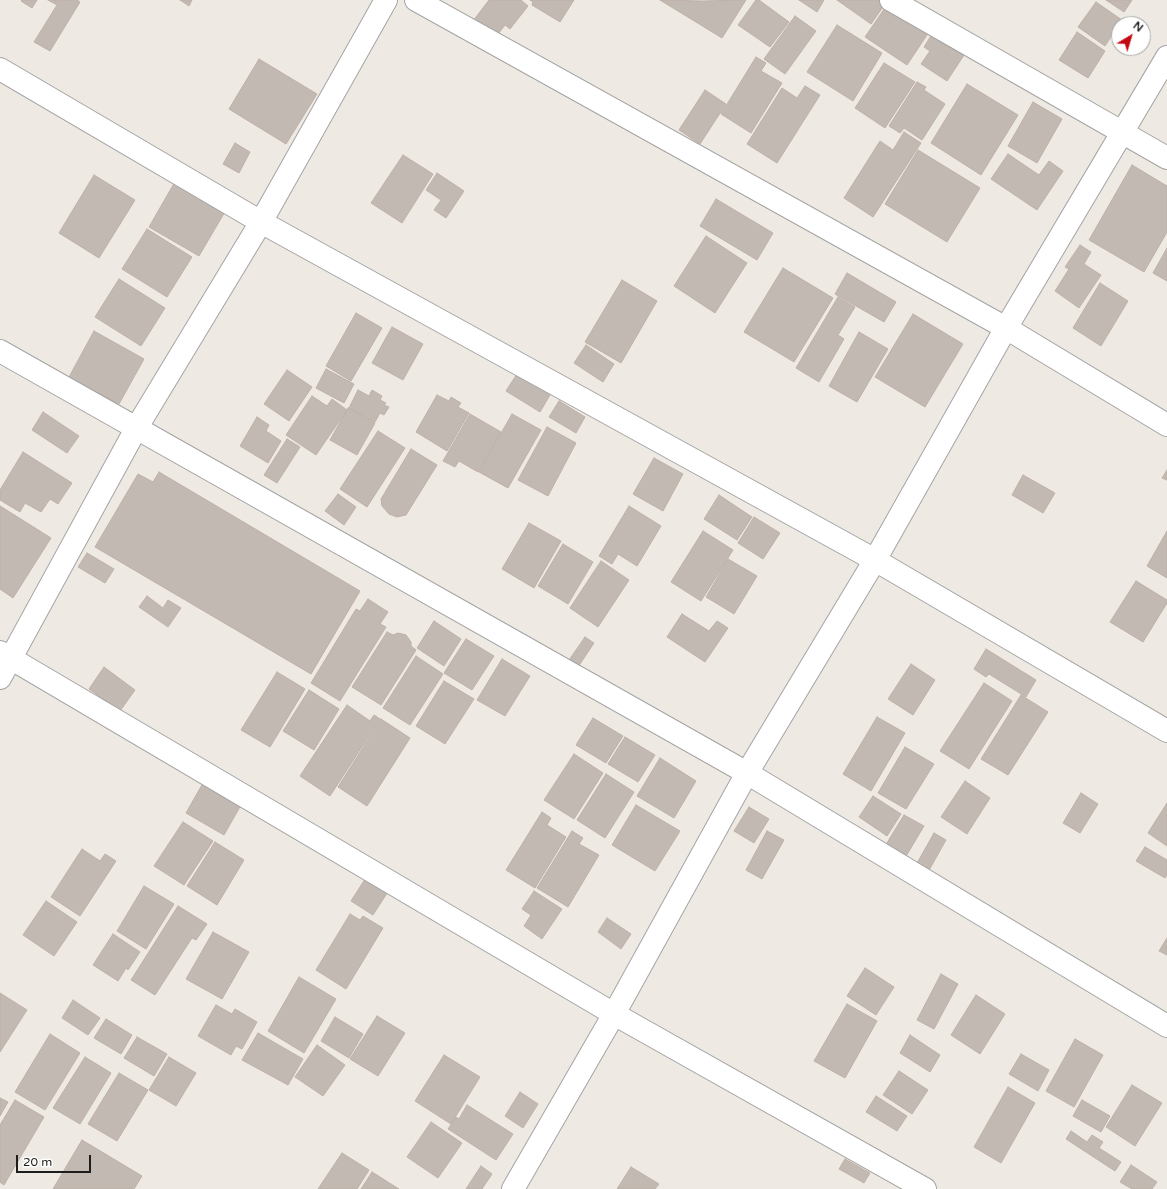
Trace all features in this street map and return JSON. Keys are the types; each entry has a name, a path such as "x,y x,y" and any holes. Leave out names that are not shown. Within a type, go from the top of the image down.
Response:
{"street":[{"path":"0,678 6,656 137,427 261,222 386,0"},
{"path":"416,0 1006,328 1167,425"},
{"path":"891,0 1167,158"},
{"path":"513,1189 614,1014 747,773 875,560 1006,328 1167,57"},
{"path":"0,70 261,222 875,560 1167,731"},
{"path":"0,351 137,427 747,773 1167,1026"},
{"path":"6,656 614,1014 925,1189"}],"building":[{"path":"37,0 32,8 21,1"},
{"path":"48,0 77,0 80,2 50,51 34,42 57,5"},
{"path":"180,0 192,0 189,6"},
{"path":"489,0 521,0 528,6 510,29 505,25 495,38 473,21"},
{"path":"530,0 574,0 560,22 532,5 533,2"},
{"path":"660,0 702,1 746,0 722,38"},
{"path":"756,0 759,0 789,22 770,47 738,25"},
{"path":"799,0 824,0 817,12"},
{"path":"837,0 880,0 885,4 871,24"},
{"path":"1106,0 1132,0 1124,12"},
{"path":"889,2 931,29 907,65 865,37"},
{"path":"1096,2 1116,16 1111,16 1111,37 1105,46 1078,27"},
{"path":"795,16 816,31 785,74 764,59"},
{"path":"837,25 882,53 853,101 807,72"},
{"path":"934,31 966,52 947,81 921,64 930,51 924,47"},
{"path":"1077,32 1105,51 1088,78 1059,60"},
{"path":"756,57 766,63 761,71 782,83 751,133 721,114"},
{"path":"259,59 317,94 286,144 229,109"},
{"path":"884,63 915,82 885,128 855,108"},
{"path":"917,82 926,87 924,90 945,104 922,140 904,128 900,133 889,126"},
{"path":"967,84 1018,115 981,175 931,143"},
{"path":"805,86 820,95 777,163 747,144 782,88 797,98"},
{"path":"705,90 726,104 700,144 679,130"},
{"path":"1033,102 1062,119 1037,163 1008,146"},
{"path":"904,132 921,143 873,217 844,198 880,141 893,150"},
{"path":"235,143 250,152 239,173 223,164"},
{"path":"918,150 980,188 947,242 885,204"},
{"path":"1008,154 1039,175 1049,161 1063,171 1037,210 991,179"},
{"path":"403,155 433,174 402,223 371,203"},
{"path":"1132,165 1167,186 1167,232 1144,272 1089,240"},
{"path":"437,173 464,191 446,218 434,210 441,200 426,190"},
{"path":"94,175 135,200 99,258 59,233"},
{"path":"176,180 226,210 199,256 149,227"},
{"path":"716,199 773,233 757,260 700,226"},
{"path":"147,229 192,257 167,297 122,269"},
{"path":"706,236 747,263 715,313 674,286"},
{"path":"1080,245 1091,252 1084,264 1101,275 1079,308 1055,291 1069,269 1065,267"},
{"path":"1167,248 1167,281 1153,273"},
{"path":"783,268 833,298 794,362 744,332"},
{"path":"847,273 896,302 884,322 835,294"},
{"path":"119,279 165,308 141,346 95,317"},
{"path":"622,280 657,301 621,363 585,342"},
{"path":"1100,283 1128,301 1101,346 1073,328"},
{"path":"838,297 855,307 838,335 844,339 819,382 796,368"},
{"path":"356,313 382,328 351,381 326,366"},
{"path":"913,314 963,344 925,407 875,377"},
{"path":"392,327 423,344 403,380 372,363"},
{"path":"94,331 144,359 119,404 69,377"},
{"path":"859,332 888,349 857,402 829,386"},
{"path":"586,345 614,364 603,382 574,363"},
{"path":"326,369 354,384 344,403 316,388"},
{"path":"287,370 312,387 289,421 264,404"},
{"path":"517,374 550,395 540,412 506,391"},
{"path":"358,390 369,396 372,390 382,396 380,400 386,403 384,405 389,407 384,415 380,413 375,422 349,408"},
{"path":"437,395 449,401 451,397 461,403 458,407 469,413 447,451 416,432"},
{"path":"312,396 327,406 332,399 347,410 316,455 286,435"},
{"path":"559,401 585,417 576,433 549,417"},
{"path":"348,408 375,423 357,455 330,440"},
{"path":"43,412 79,436 67,453 32,430"},
{"path":"470,414 501,432 478,472 459,461 455,467 443,461"},
{"path":"512,414 541,430 508,488 479,472"},
{"path":"257,417 269,425 266,431 281,441 268,463 240,446"},
{"path":"547,427 576,443 548,496 518,480"},
{"path":"378,431 405,448 367,507 340,489"},
{"path":"287,439 300,447 277,483 264,475"},
{"path":"411,449 437,465 406,515 397,517 389,514 382,506 381,499"},
{"path":"23,452 72,483 58,504 50,499 41,512 25,503 20,512 0,500 0,490"},
{"path":"654,458 683,474 663,511 633,494"},
{"path":"1167,470 1167,480 1162,478"},
{"path":"159,472 360,591 311,674 95,547 138,474 153,482"},
{"path":"1023,475 1055,493 1043,513 1012,495"},
{"path":"338,494 356,507 344,525 325,511"},
{"path":"719,495 752,517 737,540 704,519"},
{"path":"0,506 51,538 13,598 0,589"},
{"path":"629,506 661,526 637,566 618,554 612,564 599,556"},
{"path":"754,517 780,533 763,559 738,543"},
{"path":"529,523 561,541 534,588 502,569"},
{"path":"703,531 733,550 701,601 671,582"},
{"path":"1167,531 1167,578 1147,566"},
{"path":"563,544 593,562 568,604 538,586"},
{"path":"87,553 114,569 105,583 78,567"},
{"path":"728,559 757,576 734,614 706,597"},
{"path":"601,561 629,580 598,627 570,608"},
{"path":"1136,581 1167,600 1167,603 1143,642 1110,622"},
{"path":"147,596 163,608 168,600 181,608 168,627 139,607"},
{"path":"368,599 388,612 380,624 386,627 340,701 311,683 356,609 360,611"},
{"path":"682,614 709,631 717,621 728,628 705,662 667,637"},
{"path":"434,621 461,639 444,666 417,648"},
{"path":"387,632 393,635 398,633 406,635 411,642 411,646 416,650 381,705 352,687"},
{"path":"585,637 594,643 576,670 567,663"},
{"path":"466,639 494,656 472,690 444,673"},
{"path":"986,649 1036,680 1026,697 989,674 986,677 974,669"},
{"path":"416,656 443,674 410,725 383,708"},
{"path":"502,659 530,676 505,716 477,700"},
{"path":"911,664 935,680 913,715 888,699"},
{"path":"104,667 135,690 120,711 89,689"},
{"path":"277,672 305,689 270,747 241,730"},
{"path":"444,681 474,699 445,744 416,726"},
{"path":"984,683 1012,701 969,769 940,751"},
{"path":"309,690 339,709 314,750 283,731"},
{"path":"1021,695 1048,712 1008,775 981,759"},
{"path":"347,705 370,721 374,715 380,719 330,796 300,776"},
{"path":"877,717 905,733 871,791 843,774"},
{"path":"593,718 623,736 606,763 576,745"},
{"path":"381,719 410,738 367,806 338,787"},
{"path":"625,737 655,755 638,782 608,764"},
{"path":"905,747 934,764 906,809 878,793"},
{"path":"574,754 603,773 574,819 544,800"},
{"path":"660,758 696,781 674,818 637,796"},
{"path":"606,774 634,792 605,838 577,820"},
{"path":"965,781 990,798 967,834 941,817"},
{"path":"203,783 241,805 224,835 186,813"},
{"path":"1081,793 1098,804 1080,833 1063,823"},
{"path":"873,796 901,814 887,836 859,817"},
{"path":"1167,803 1167,846 1148,833"},
{"path":"636,805 680,831 655,871 612,845"},
{"path":"749,807 769,819 754,843 734,831"},
{"path":"542,812 551,818 547,825 566,837 535,888 506,870"},
{"path":"904,815 924,826 902,863 882,851"},
{"path":"183,822 213,841 184,885 154,866"},
{"path":"572,831 583,838 579,844 599,855 568,907 537,888"},
{"path":"767,831 784,840 762,879 746,870"},
{"path":"934,833 946,840 928,872 916,865"},
{"path":"215,842 244,860 217,905 187,886"},
{"path":"1145,847 1167,860 1167,875 1165,878 1136,861"},
{"path":"82,849 100,861 105,854 116,861 80,916 51,897"},
{"path":"367,876 389,890 373,915 351,901"},
{"path":"144,886 174,904 146,949 117,931"},
{"path":"534,891 562,909 542,939 524,926 531,915 522,909"},
{"path":"46,901 77,922 54,956 23,935"},
{"path":"178,906 207,924 196,940 192,938 155,995 131,980"},
{"path":"350,914 360,920 363,916 383,928 346,989 316,970"},
{"path":"607,918 631,934 621,949 598,932"},
{"path":"213,932 249,952 222,999 186,979"},
{"path":"113,934 140,952 128,970 126,968 118,981 93,965"},
{"path":"1167,938 1167,955 1159,951"},
{"path":"865,968 894,987 876,1015 847,996"},
{"path":"941,974 958,984 934,1029 917,1020"},
{"path":"299,977 336,999 304,1053 268,1031"},
{"path":"0,993 27,1010 0,1052"},
{"path":"976,995 1005,1014 980,1054 951,1035"},
{"path":"73,1000 100,1018 88,1035 62,1018"},
{"path":"847,1004 877,1021 845,1078 814,1061"},
{"path":"216,1005 232,1014 235,1009 257,1022 242,1049 236,1046 231,1055 198,1036"},
{"path":"377,1016 405,1033 378,1076 350,1059"},
{"path":"335,1017 363,1034 349,1058 321,1041"},
{"path":"106,1019 132,1035 121,1054 94,1038"},
{"path":"258,1033 303,1059 288,1085 242,1060"},
{"path":"50,1034 80,1053 45,1110 15,1092"},
{"path":"910,1035 940,1055 930,1072 900,1053"},
{"path":"137,1037 167,1054 154,1076 124,1058"},
{"path":"1075,1039 1103,1055 1074,1107 1046,1091"},
{"path":"317,1045 345,1065 323,1096 295,1077"},
{"path":"1021,1054 1049,1070 1038,1091 1009,1074"},
{"path":"444,1055 480,1077 451,1124 415,1101"},
{"path":"85,1057 111,1073 80,1124 53,1108"},
{"path":"169,1057 196,1073 176,1106 149,1090"},
{"path":"899,1071 928,1090 912,1114 883,1095"},
{"path":"119,1073 148,1090 117,1141 88,1124"},
{"path":"1132,1085 1162,1103 1135,1146 1106,1127"},
{"path":"1008,1087 1035,1103 1001,1163 974,1147"},
{"path":"520,1092 538,1104 523,1128 505,1116"},
{"path":"876,1096 907,1116 897,1131 866,1112"},
{"path":"0,1098 8,1102 0,1116"},
{"path":"15,1100 44,1117 4,1185 0,1182 0,1125"},
{"path":"1082,1100 1110,1116 1101,1132 1073,1116"},
{"path":"467,1105 513,1134 496,1160 448,1129 456,1117 459,1119"},
{"path":"431,1122 462,1143 438,1178 407,1157"},
{"path":"1071,1131 1087,1142 1092,1135 1103,1142 1099,1148 1121,1162 1115,1171 1066,1139"},
{"path":"82,1140 142,1176 134,1189 53,1189"},
{"path":"342,1153 369,1170 357,1189 318,1189"},
{"path":"845,1159 870,1173 864,1183 839,1169"},
{"path":"1131,1165 1157,1182 1152,1189 1132,1189 1120,1182"},
{"path":"481,1166 492,1174 482,1189 466,1189"},
{"path":"631,1167 659,1184 655,1189 617,1189"},
{"path":"372,1172 399,1189 361,1189"}]}
